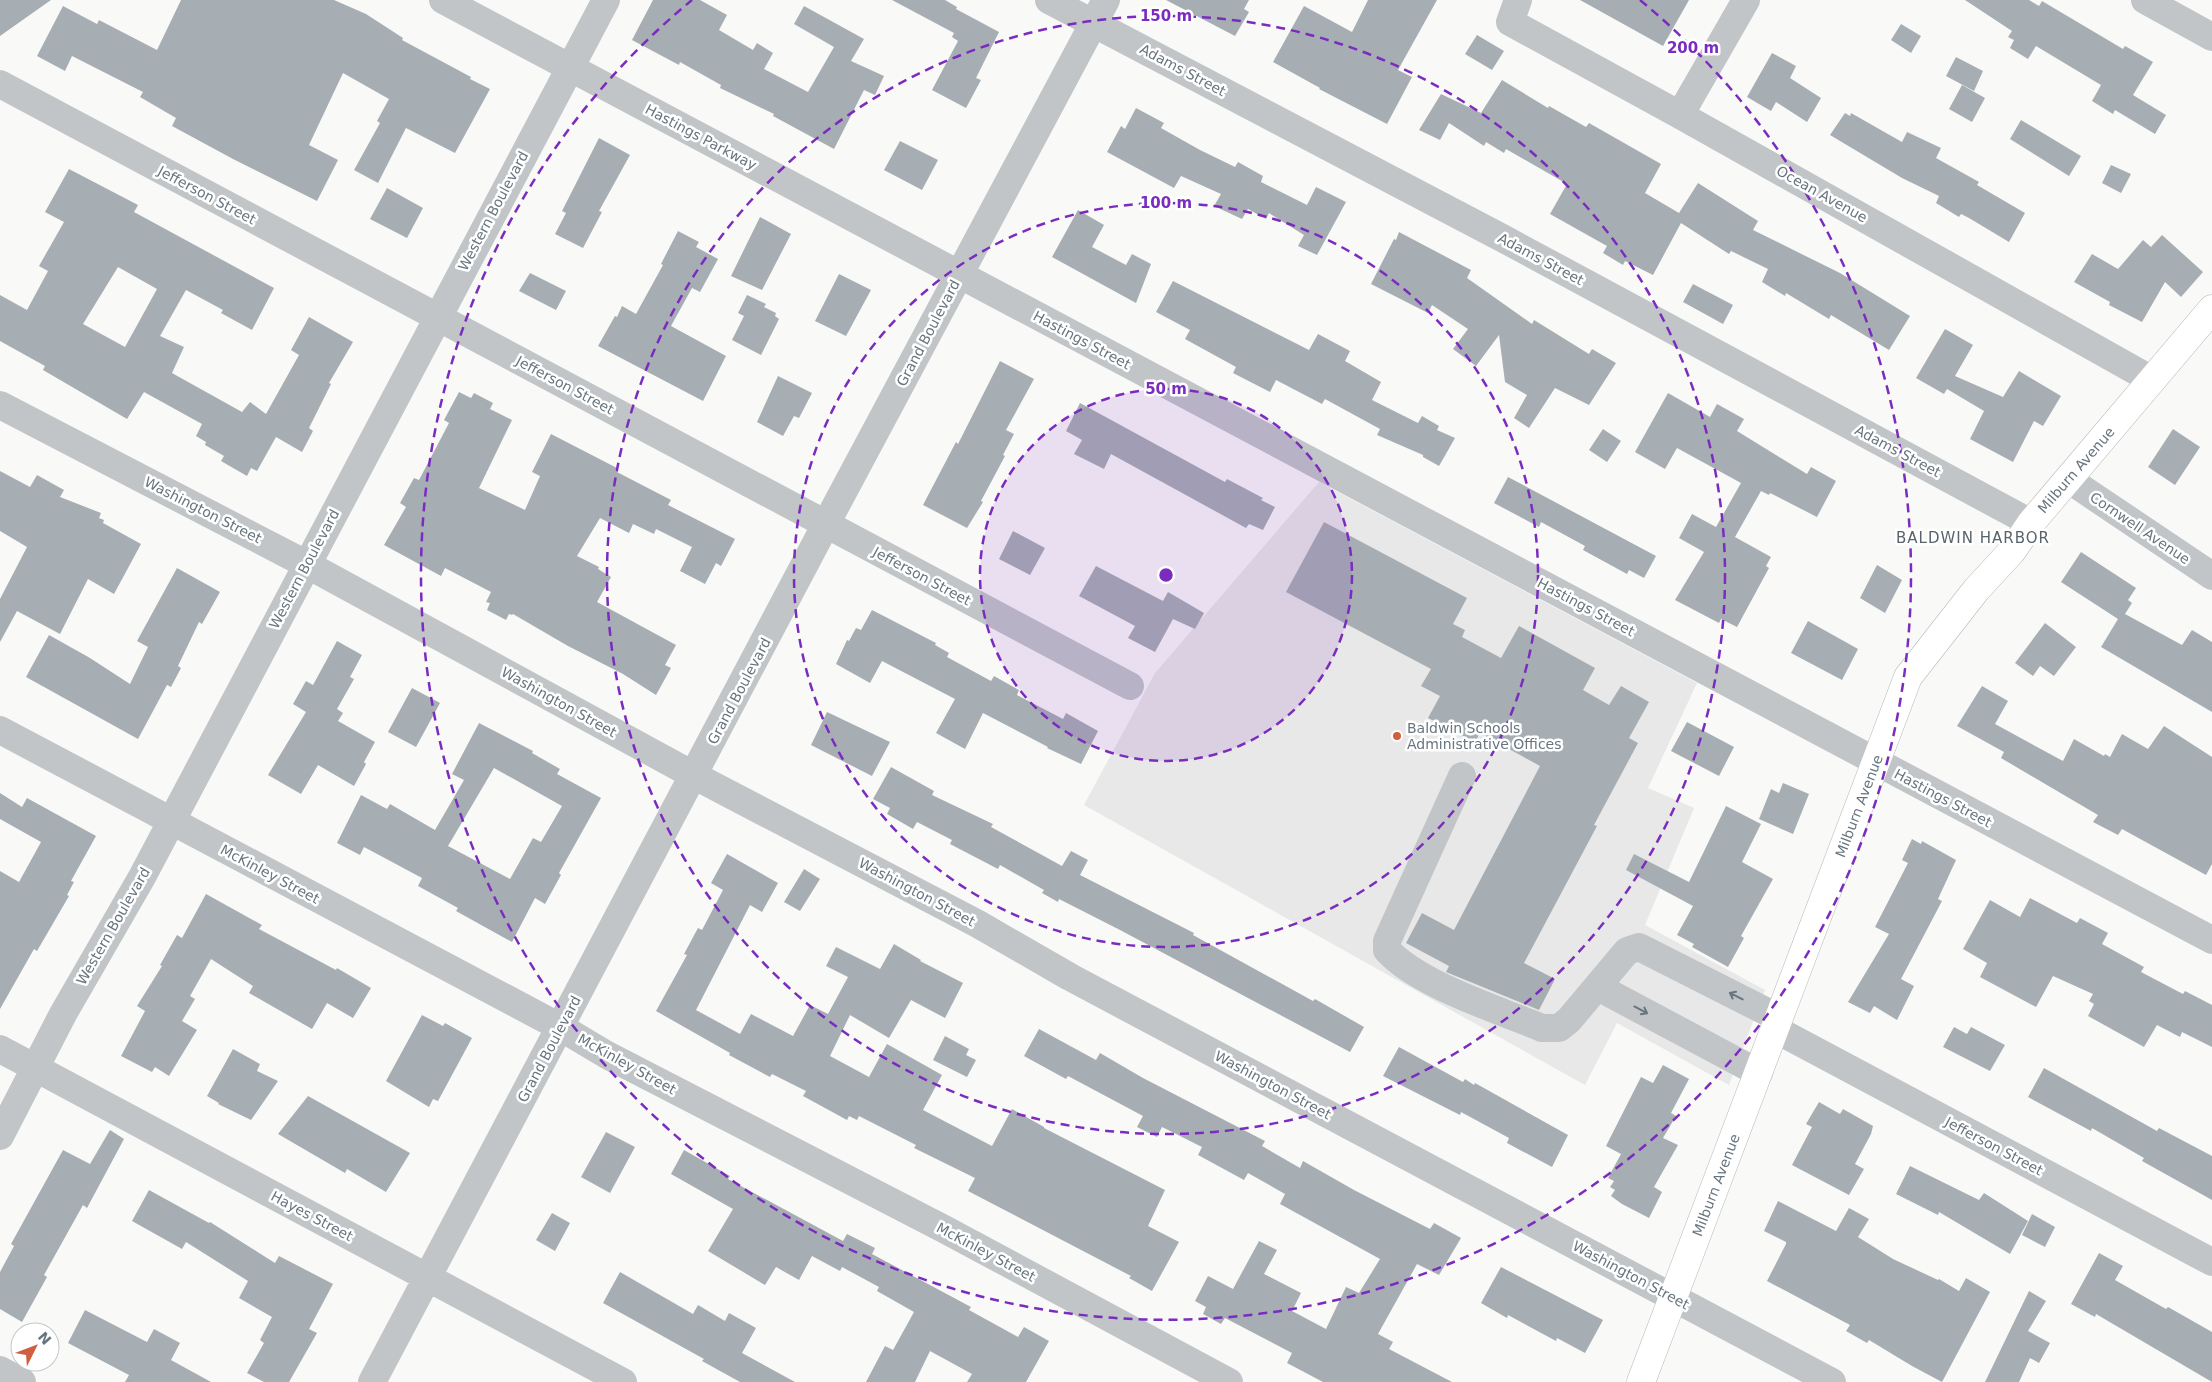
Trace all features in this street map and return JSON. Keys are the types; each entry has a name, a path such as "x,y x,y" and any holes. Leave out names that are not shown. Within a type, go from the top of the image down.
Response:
{"main road":[{"name":"Milburn Avenue","path":"1641,1382 1908,677 1976,590 2012,551 2030,522 2212,309"}],"street":[{"name":"Hastings Parkway","path":"443,0 960,274"},
{"name":"Western Boulevard","path":"0,1136 63,1014 142,877 606,0"},
{"name":"Adams Street","path":"1050,0 1100,12 1513,244 2030,522"},
{"name":"Ocean Avenue","path":"1518,0 1510,22 1680,115 2152,380"},
{"path":"1680,115 1746,0"},
{"path":"2145,0 2212,37"},
{"name":"Grand Boulevard","path":"372,1382 695,776 826,524 1100,12"},
{"name":"Jefferson Street","path":"0,84 1130,686"},
{"name":"Hastings Street","path":"960,274 2212,940"},
{"name":"Washington Street","path":"0,405 306,564 695,776 978,924 1070,977 1832,1382"},
{"name":"Cornwell Avenue","path":"2068,479 2212,576"},
{"name":"McKinley Street","path":"0,730 560,1027 607,1055 935,1224 1229,1382"},
{"path":"1462,776 1391,930 1387,941 1387,950 1397,960 1432,982 1542,1028 1559,1028 1569,1020 1598,986 1759,1073"},
{"name":"Jefferson Street","path":"1598,986 1627,951 1639,947 2212,1262"},
{"name":"Hayes Street","path":"0,1050 624,1382"},
{"path":"0,1370 22,1382"}],"shaded area":[{"name":"Baldwin Schools Administrative Offices","path":"1319,482 1697,683 1648,788 1694,808 1645,925 1765,990 1729,1085 1617,1023 1585,1085 1084,805 1155,673"}],"building":[{"path":"0,0 51,0 0,36"},
{"path":"181,0 334,0 366,14 403,38 402,40 490,89 455,153 406,128 378,183 354,170 380,123 377,121 389,99 343,73 309,145 338,160 317,201 172,126 176,118 140,97 143,92 72,56 65,71 37,56 63,6 97,24 99,20 157,50"},
{"path":"653,0 700,0 727,15 719,30 753,50 757,43 773,53 764,69 808,92 834,47 794,24 804,6 864,39 851,61 884,76 875,95 864,90 834,149 773,116 774,114 720,88 721,85 680,62 679,65 632,40"},
{"path":"892,0 945,0 957,7 956,9 999,32 976,78 981,80 966,108 932,90 958,41 952,37 954,33"},
{"path":"1166,0 1249,0 1244,9 1249,12 1235,36"},
{"path":"1368,0 1437,0 1398,70 1412,77 1387,124 1319,89 1273,62 1304,6 1352,32"},
{"path":"1580,0 1689,0 1663,46"},
{"path":"1965,0 2029,0 2039,6 2042,1 2123,49 2125,46 2153,62 2133,95 2166,115 2155,134 2115,110 2113,114 2092,101 2101,85 2036,46 2028,59 2010,48 2014,40 2008,37 2012,31"},
{"path":"1901,24 1921,36 1911,53 1891,40"},
{"path":"1477,35 1504,51 1492,70 1465,54"},
{"path":"1772,53 1796,66 1790,78 1821,98 1807,122 1776,102 1771,111 1747,97"},
{"path":"1956,57 1983,71 1974,91 1946,76"},
{"path":"1502,80 1548,108 1549,106 1586,127 1589,123 1661,164 1645,193 1679,213 1698,183 1758,221 1753,230 1840,273 1910,316 1889,350 1831,315 1829,319 1786,293 1785,296 1762,282 1768,269 1731,251 1729,254 1681,223 1653,275 1625,261 1623,265 1603,253 1607,246 1550,214 1567,184 1506,149 1504,153 1486,142 1484,146 1449,123 1440,140 1419,130 1441,94 1481,113"},
{"path":"1962,85 1985,98 1972,122 1949,109"},
{"path":"1136,108 1164,123 1161,128 1235,167 1238,162 1263,176 1261,182 1307,205 1316,187 1346,202 1317,255 1298,246 1304,235 1269,213 1266,219 1248,209 1242,219 1214,206 1221,194 1181,176 1174,188 1107,152 1121,126 1125,129"},
{"path":"1845,113 1850,116 1851,113 1902,142 1907,132 1941,148 1936,158 1979,182 1977,185 2025,213 2009,242 1961,214 1959,217 1936,203 1939,196 1902,178 1830,135"},
{"path":"2021,120 2081,156 2069,176 2010,139"},
{"path":"599,138 630,155 599,211 602,212 583,248 555,234 566,213 562,211"},
{"path":"900,141 938,160 922,190 884,170"},
{"path":"2111,165 2131,174 2121,193 2102,183"},
{"path":"69,169 138,205 134,212 274,288 252,330 221,313 223,310 186,290 160,336 184,347 172,373 242,412 250,402 266,414 299,355 291,350 309,317 353,342 329,383 331,384 309,428 313,431 302,452 276,437 257,471 251,468 247,476 221,461 224,456 205,445 206,442 196,436 202,424 144,392 127,419 43,370 45,366 0,341 0,295 27,310 48,271 39,266 64,222 45,212","holes":["118,267 157,289 125,347 83,324"]},
{"path":"387,188 423,208 407,238 370,219"},
{"path":"1078,210 1104,225 1092,247 1126,265 1132,254 1151,264 1136,303 1052,257"},
{"path":"760,217 791,234 762,290 731,276"},
{"path":"678,231 699,242 696,247 718,259 700,292 692,288 671,326 726,356 703,401 598,346 622,306 636,314 663,265 661,264"},
{"path":"1399,232 1471,270 1467,278 1532,324 1534,320 1589,354 1592,349 1616,363 1589,405 1555,388 1529,428 1514,418 1527,395 1505,382 1499,335 1476,366 1453,349 1468,329 1432,305 1428,313 1371,284"},
{"path":"2162,235 2203,272 2181,297 2165,282 2142,322 2109,305 2110,302 2074,282 2092,254 2118,269 2143,240 2151,247"},
{"path":"530,273 566,291 556,310 519,291"},
{"path":"839,274 871,290 846,336 815,321"},
{"path":"1173,281 1309,350 1318,334 1350,351 1345,361 1381,382 1372,400 1418,423 1422,416 1439,426 1437,430 1455,438 1439,466 1423,457 1423,455 1377,435 1380,429 1325,399 1322,404 1276,380 1270,392 1233,373 1236,367 1185,339 1190,330 1156,312"},
{"path":"1693,284 1733,305 1723,324 1683,302"},
{"path":"747,295 766,304 764,307 776,313 775,316 779,319 761,355 732,340 744,316 738,313"},
{"path":"1945,329 1973,345 1955,376 2003,397 2019,371 2061,396 2043,426 2034,421 2013,462 1970,439 1984,411 1947,389 1944,394 1916,378"},
{"path":"1000,361 1034,379 1006,430 1014,434 1003,455 1005,456 981,501 983,502 967,528 923,505 956,442 958,444"},
{"path":"778,376 812,393 799,418 794,416 783,436 757,422"},
{"path":"459,392 471,398 474,393 493,403 490,409 512,420 479,488 525,510 540,476 532,472 551,434 617,468 615,471 671,500 668,505 735,539 721,566 716,563 705,584 680,571 692,547 656,529 654,534 633,524 629,533 600,518 577,556 599,567 598,569 611,577 597,602 676,645 665,665 671,668 656,695 623,674 568,646 513,614 509,614 506,620 487,610 490,603 486,602 491,592 445,568 441,576 384,545 406,507 400,503 414,478 419,480 449,423 444,420"},
{"path":"1668,393 1710,417 1717,404 1744,419 1737,431 1807,474 1811,467 1836,481 1817,517 1770,493 1769,495 1761,491 1735,537 1771,557 1766,566 1769,568 1737,627 1721,619 1719,623 1675,600 1704,552 1679,538 1692,514 1716,527 1741,483 1677,448 1665,469 1635,452"},
{"path":"1080,403 1225,482 1227,479 1263,498 1261,500 1275,507 1263,530 1249,524 1246,528 1111,454 1104,469 1074,454 1082,440 1066,431"},
{"path":"1603,429 1621,441 1607,462 1589,450"},
{"path":"2173,429 2200,447 2175,485 2148,467"},
{"path":"0,471 30,487 37,475 64,490 60,497 101,513 99,518 104,520 103,523 141,544 114,594 88,579 60,634 17,611 0,642 0,599 27,547 0,531"},
{"path":"1508,477 1656,556 1644,578 1629,570 1627,574 1583,550 1585,546 1541,522 1539,527 1494,503"},
{"path":"1324,522 1467,598 1453,624 1465,630 1462,637 1501,658 1519,626 1595,668 1583,690 1609,705 1621,686 1649,702 1629,738 1638,743 1594,825 1597,826 1524,963 1555,979 1539,1010 1446,972 1449,966 1406,943 1422,913 1454,930 1540,766 1480,733 1475,742 1428,718 1440,696 1421,686 1431,669 1286,592"},
{"path":"1013,531 1045,548 1030,575 999,559"},
{"path":"2081,552 2136,588 2128,600 2132,603 2125,614 2182,645 2192,630 2212,642 2212,712 2101,647 2118,619 2061,582"},
{"path":"1877,565 1902,580 1885,613 1860,598"},
{"path":"1096,566 1163,601 1168,592 1204,613 1195,629 1173,619 1155,652 1128,638 1135,626 1079,596"},
{"path":"177,568 220,592 202,624 199,622 178,666 181,668 171,687 167,685 138,739 26,677 49,635 90,658 130,684 148,647 137,641"},
{"path":"872,610 936,643 935,645 949,653 947,657 991,681 994,676 1019,690 1017,695 1063,719 1066,713 1098,731 1081,764 1047,748 983,713 965,749 936,733 955,699 882,661 870,683 836,664 847,640 849,641 856,628 861,630"},
{"path":"1808,621 1858,649 1842,680 1791,653"},
{"path":"2045,623 2076,647 2054,676 2040,666 2033,676 2015,663"},
{"path":"337,641 362,655 350,677 354,679 337,709 343,713 338,721 375,742 354,786 318,765 301,794 268,775 306,712 293,704 306,681 313,685"},
{"path":"1982,686 2008,701 1995,724 2063,761 2074,739 2104,756 2105,754 2110,757 2122,734 2148,749 2164,726 2212,757 2212,864 2206,875 2122,829 2118,835 2093,822 2098,815 2001,758 2004,752 1957,726"},
{"path":"412,688 440,703 416,747 388,732"},
{"path":"827,712 890,742 872,776 811,745"},
{"path":"1687,722 1734,747 1719,776 1671,751"},
{"path":"479,723 533,751 532,753 560,769 557,774 601,798 559,873 561,875 545,904 535,898 512,942 456,911 458,908 418,886 422,878 364,847 360,855 337,843 361,795 387,809 390,804 435,830 464,780 452,774","holes":["494,768 562,806 541,842 533,838 510,879 448,846"]},
{"path":"891,767 934,791 932,795 993,824 991,827 1062,866 1071,851 1088,860 1080,875 1194,933 1193,935 1364,1027 1350,1052 1120,930 1059,899 1058,902 1042,893 1044,890 1000,865 998,869 950,844 952,840 917,822 913,829 887,814 890,808 873,799"},
{"path":"1783,783 1809,794 1793,834 1759,819 1771,789 1779,793"},
{"path":"0,793 22,807 27,798 96,836 71,881 74,882 67,895 69,896 37,951 34,949 0,1009 0,871 19,882 41,842 0,819"},
{"path":"1726,806 1761,824 1742,862 1773,879 1741,936 1744,938 1728,967 1692,947 1694,944 1677,935 1693,906 1626,870 1634,854 1689,882"},
{"path":"1912,839 1921,844 1922,841 1956,860 1938,899 1942,901 1901,979 1914,986 1897,1020 1874,1006 1870,1013 1848,1002 1889,934 1875,927 1908,863 1902,860"},
{"path":"727,854 778,883 762,912 750,905 696,1010 740,1034 751,1014 793,1036 810,1005 828,1014 848,977 826,966 836,947 880,969 894,944 920,961 963,983 945,1018 911,1000 889,1038 850,1015 830,1056 869,1077 887,1044 942,1075 923,1110 992,1146 1012,1109 1044,1128 1165,1190 1148,1226 1179,1242 1152,1291 1129,1278 1131,1276 968,1191 975,1178 914,1148 916,1145 859,1116 857,1120 849,1116 847,1120 803,1096 806,1091 772,1074 770,1077 729,1055 730,1053 656,1011 687,955 684,954 698,928 702,930 723,890 711,883"},
{"path":"804,869 820,879 800,911 784,902"},
{"path":"206,894 262,925 259,929 336,970 337,968 371,988 353,1018 327,1003 312,1029 249,993 253,986 211,959 190,996 195,999 182,1021 197,1030 169,1076 155,1067 152,1072 121,1056 145,1011 137,1006 162,966 160,965 177,935 182,938"},
{"path":"2030,898 2077,923 2080,918 2108,933 2102,944 2144,967 2141,972 2183,994 2185,991 2212,1005 2212,1047 2182,1032 2180,1037 2157,1025 2144,1047 2088,1016 2094,1004 2089,1001 2093,994 2053,976 2036,1007 1980,977 1987,963 1963,949 1990,900 2020,917"},
{"path":"422,1015 443,1026 445,1023 472,1038 438,1101 433,1099 429,1107 386,1081"},
{"path":"1954,1027 1967,1034 1971,1027 2005,1045 1990,1071 1943,1047"},
{"path":"1039,1029 1096,1060 1100,1053 1143,1078 1265,1141 1262,1146 1300,1168 1303,1161 1430,1229 1434,1223 1461,1238 1439,1275 1417,1264 1378,1334 1393,1342 1389,1349 1452,1382 1323,1382 1287,1363 1292,1353 1225,1318 1221,1324 1203,1314 1206,1307 1195,1301 1208,1276 1233,1289 1259,1241 1277,1250 1264,1274 1301,1293 1292,1311 1326,1329 1346,1287 1359,1293 1380,1259 1280,1204 1285,1194 1248,1173 1244,1180 1198,1155 1202,1147 1162,1127 1157,1137 1137,1127 1143,1116 1068,1076 1066,1079 1024,1056"},
{"path":"945,1036 969,1049 966,1055 976,1060 967,1077 933,1060"},
{"path":"1399,1047 1463,1082 1465,1079 1474,1085 1475,1083 1568,1135 1552,1167 1507,1143 1509,1138 1461,1112 1460,1115 1383,1076"},
{"path":"233,1049 260,1064 257,1071 278,1081 251,1120 218,1104 207,1096"},
{"path":"1663,1065 1689,1079 1671,1113 1676,1116 1663,1138 1678,1145 1654,1187 1662,1192 1649,1218 1611,1196 1615,1190 1610,1187 1614,1181 1608,1178 1621,1154 1606,1146 1641,1077 1653,1083"},
{"path":"2044,1068 2157,1131 2159,1128 2212,1156 2212,1200 2142,1161 2144,1158 2092,1128 2091,1131 2028,1097"},
{"path":"308,1096 410,1153 386,1192 347,1169 345,1173 278,1134"},
{"path":"1819,1102 1840,1114 1843,1109 1873,1126 1871,1134 1855,1164 1864,1169 1849,1195 1792,1165 1812,1127 1806,1124"},
{"path":"110,1130 124,1139 87,1208 83,1205 44,1275 47,1277 22,1322 0,1309 0,1272 14,1246 11,1244 63,1150 90,1164"},
{"path":"606,1132 635,1147 610,1193 581,1177"},
{"path":"684,1150 730,1176 728,1179 843,1241 847,1234 875,1248 872,1254 971,1307 969,1310 1018,1337 1024,1327 1049,1341 1026,1382 967,1382 972,1374 930,1351 915,1382 866,1382 885,1346 893,1350 914,1312 877,1291 879,1287 842,1267 840,1271 812,1256 799,1280 776,1267 765,1285 708,1251 733,1209 671,1174"},
{"path":"1910,1166 1979,1200 1984,1193 2028,1221 2010,1254 1939,1212 1938,1215 1896,1194"},
{"path":"149,1190 210,1222 275,1263 279,1256 333,1284 309,1329 317,1333 289,1382 264,1382 247,1373 264,1343 260,1340 272,1317 239,1298 248,1281 186,1242 182,1249 132,1221"},
{"path":"1778,1201 1836,1231 1849,1208 1869,1219 1858,1237 1893,1259 1939,1279 1959,1291 1966,1278 1990,1292 1942,1382 1869,1340 1867,1343 1846,1331 1850,1325 1767,1281 1786,1244 1786,1242 1764,1231"},
{"path":"552,1213 570,1223 555,1251 536,1240"},
{"path":"2032,1214 2055,1227 2045,1247 2022,1235"},
{"path":"2099,1253 2123,1266 2115,1280 2212,1332 2212,1382 2096,1314 2095,1317 2071,1304"},
{"path":"1501,1267 1603,1320 1585,1353 1557,1338 1556,1341 1508,1315 1507,1318 1481,1303"},
{"path":"620,1272 693,1314 698,1305 725,1321 729,1313 756,1328 742,1353 795,1382 740,1382 702,1361 704,1359 603,1303"},
{"path":"2029,1291 2046,1301 2028,1331 2050,1343 2039,1363 2030,1358 2019,1382 1985,1382"},
{"path":"85,1310 147,1342 154,1329 180,1343 171,1360 211,1382 125,1382 129,1375 68,1343"}],"place":[{"name":"Baldwin Schools Administrative Offices","path":"1397,736"}],"district":[{"name":"BALDWIN HARBOR","path":"1973,538"}]}
